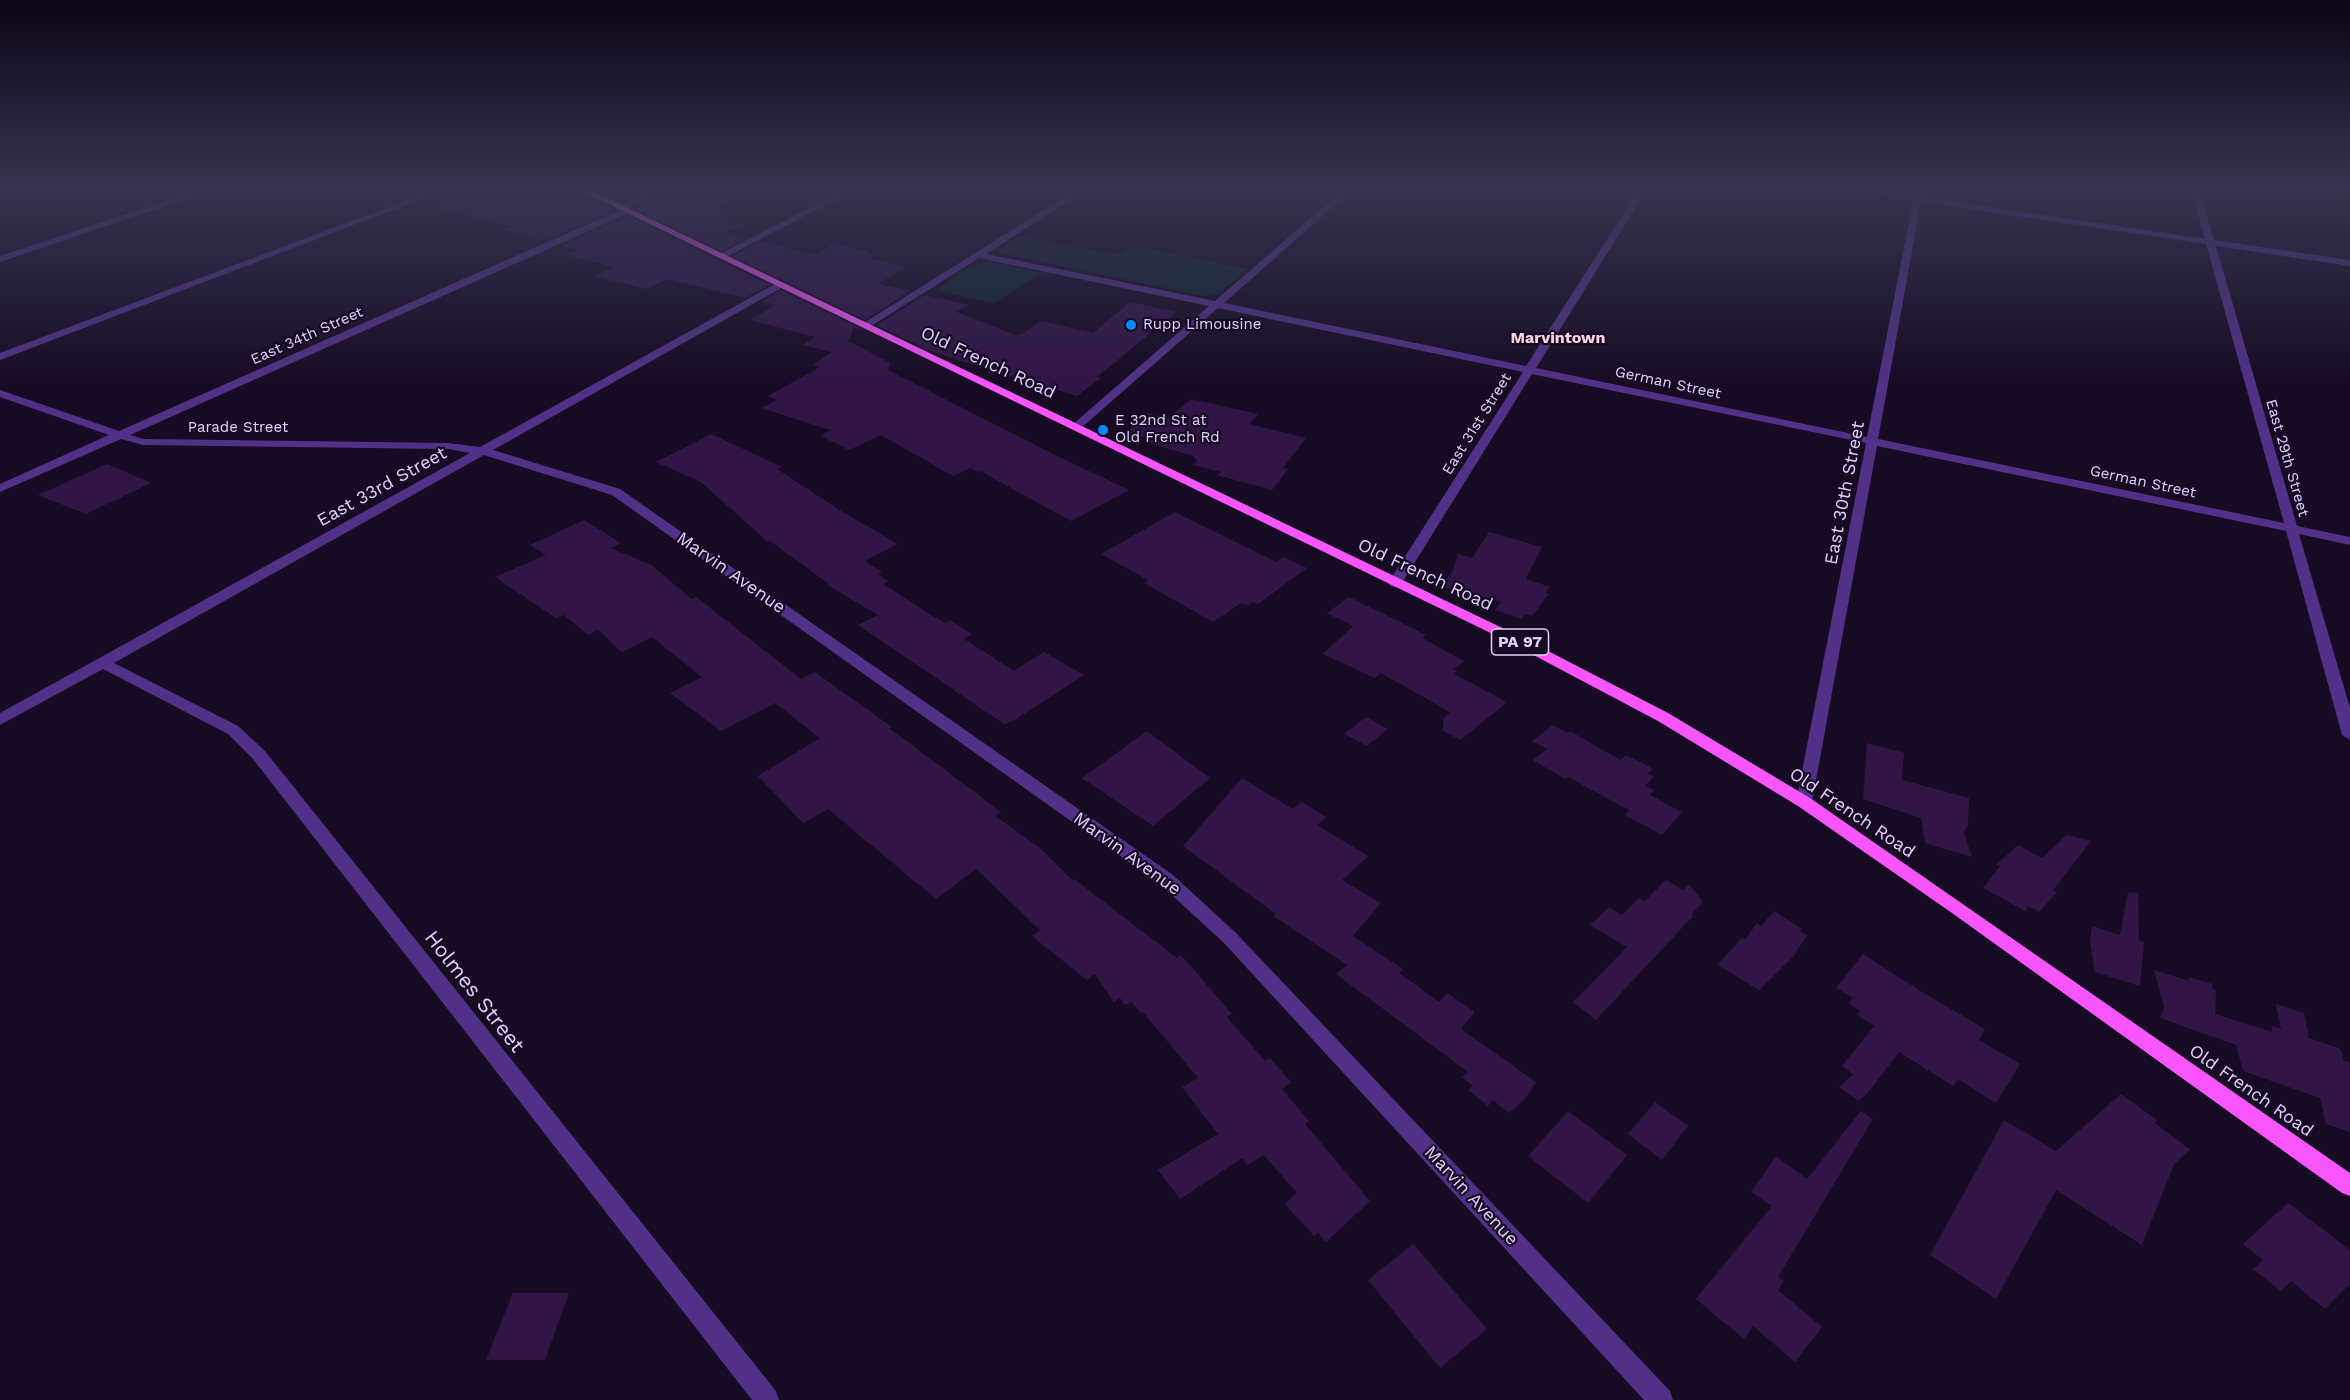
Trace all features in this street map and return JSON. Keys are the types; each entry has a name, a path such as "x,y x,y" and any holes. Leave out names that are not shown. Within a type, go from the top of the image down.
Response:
{"main road":[{"name":"Old French Road","path":"718,254 1512,638 1653,711 1804,802 1958,908 2350,1186"}],"street":[{"path":"0,357 271,254"},
{"name":"East 34th Street","path":"0,488 522,254"},
{"path":"1076,427 1275,254"},
{"name":"East 31st Street","path":"1395,583 1601,254"},
{"name":"East 30th Street","path":"1804,802 1907,254"},
{"name":"East 29th Street","path":"2214,254 2350,735"},
{"path":"2292,254 2350,263"},
{"path":"864,326 979,255"},
{"name":"German Street","path":"979,255 2350,541"},
{"name":"East 33rd Street","path":"0,720 780,285"},
{"name":"Parade Street","path":"0,393 143,442 448,446 483,451"},
{"name":"Marvin Avenue","path":"483,451 616,492 1167,880 1230,938 1661,1400"},
{"name":"Holmes Street","path":"103,663 233,730 259,755 767,1400"}],"shaded area":[{"path":"1008,254 1176,254 1247,269 1217,295 1202,296"},
{"path":"985,262 1042,273 994,303 936,290 974,265"}],"building":[{"path":"706,254 769,285 745,298 668,279 646,289 595,276 615,267 566,255"},
{"path":"871,254 874,255 868,258 905,267 878,284 910,291 865,320 733,256"},
{"path":"781,290 865,331 854,328 848,343 890,363 888,370 1129,490 1071,521 980,471 970,468 953,476 881,435 849,450 821,436 830,430 761,408 777,400 768,396 820,367 812,365 832,352 803,345 815,337 750,320 776,305 761,302"},
{"path":"925,295 968,305 956,312 1015,335 1022,334 1041,321 1093,333 1130,302 1176,312 1097,377 1101,378 1077,396 932,352 877,325"},
{"path":"1191,399 1258,414 1249,424 1306,438 1283,468 1288,469 1272,490 1217,475 1221,472 1193,465 1197,461 1193,456 1146,442 1150,439 1126,432 1149,413 1167,419"},
{"path":"711,434 782,467 777,469 841,511 898,544 865,561 882,572 878,574 888,581 883,584 934,617 945,623 950,620 972,634 964,639 1014,671 1044,652 1084,675 1013,721 1004,724 858,625 878,615 827,585 829,584 770,541 768,542 701,482 656,462"},
{"path":"107,464 151,483 86,514 38,495"},
{"path":"1175,512 1276,562 1283,557 1307,568 1258,604 1253,602 1248,606 1241,603 1213,622 1144,583 1148,580 1101,554"},
{"path":"584,520 621,543 611,548 651,565 692,599 696,597 801,679 815,672 892,727 889,728 1001,812 995,816 1040,848 1072,880 1074,879 1177,958 1181,955 1232,1014 1227,1017 1265,1061 1270,1058 1291,1082 1282,1089 1309,1121 1305,1124 1370,1201 1326,1242 1318,1233 1314,1236 1285,1204 1297,1193 1264,1155 1247,1165 1242,1158 1180,1199 1158,1170 1218,1134 1182,1087 1198,1078 1143,1012 1141,1013 1131,1002 1125,1005 1120,998 1114,1002 1095,974 1087,980 1032,936 1040,930 976,869 936,899 828,809 803,823 758,776 820,738 775,703 721,731 670,693 702,677 652,637 622,652 598,630 588,635 564,615 556,618 495,577 546,555 530,545"},
{"path":"1489,532 1542,547 1526,579 1550,587 1545,593 1549,594 1532,616 1525,614 1522,619 1495,610 1501,602 1440,586 1452,573 1458,554 1472,558"},
{"path":"1349,597 1426,635 1422,638 1464,661 1454,669 1457,671 1454,674 1507,702 1461,740 1443,731 1443,719 1450,712 1381,673 1375,678 1323,654 1353,626 1327,613"},
{"path":"1366,717 1388,729 1367,746 1344,734"},
{"path":"1553,725 1567,733 1570,731 1620,760 1626,755 1653,769 1648,774 1654,776 1645,786 1654,790 1650,795 1682,812 1662,835 1625,815 1629,810 1568,777 1565,779 1533,760 1547,749 1532,741"},
{"path":"1147,731 1210,778 1153,826 1082,778"},
{"path":"1867,743 1904,753 1902,780 1969,798 1968,825 1964,832 1972,857 1925,843 1921,818 1863,799"},
{"path":"1242,778 1293,809 1302,802 1326,817 1317,825 1368,856 1342,880 1381,903 1353,936 1403,969 1399,973 1439,1002 1447,993 1475,1012 1461,1029 1536,1082 1525,1099 1509,1113 1493,1100 1488,1106 1468,1090 1473,1086 1462,1077 1468,1072 1336,974 1347,965 1273,916 1276,914 1183,846"},
{"path":"2067,835 2091,841 2053,890 2057,892 2039,912 2028,906 2025,911 1983,888 2000,866 1996,865 2018,845 2042,858"},
{"path":"1666,880 1683,890 1689,884 1703,902 1692,914 1693,916 1596,1020 1573,1002 1627,947 1590,925 1609,907 1622,915 1639,898 1644,902"},
{"path":"2128,892 2138,893 2139,941 2144,942 2140,986 2095,972 2090,942 2092,926 2120,935"},
{"path":"1774,911 1802,929 1800,932 1807,935 1793,957 1759,990 1718,965 1741,938 1745,940 1757,923 1761,926"},
{"path":"1863,954 1985,1029 1979,1040 2020,1064 1996,1103 1958,1079 1953,1086 1899,1052 1859,1101 1839,1087 1853,1074 1842,1066 1874,1026 1857,1015 1860,1011 1848,1003 1853,998 1836,988"},
{"path":"2154,970 2189,981 2189,977 2212,984 2213,989 2216,990 2215,1014 2272,1032 2272,1026 2281,1029 2276,1004 2304,1013 2309,1038 2341,1049 2344,1061 2350,1063 2350,1132 2326,1124 2320,1098 2243,1071 2236,1045 2160,1018 2164,1007"},
{"path":"2121,1094 2157,1120 2155,1123 2190,1150 2174,1164 2142,1245 2056,1190 1996,1299 1930,1255 2004,1120 2056,1151"},
{"path":"1655,1102 1688,1126 1662,1160 1628,1134"},
{"path":"1568,1111 1627,1155 1588,1203 1528,1156"},
{"path":"1861,1111 1873,1119 1778,1277 1784,1281 1778,1290 1822,1327 1795,1362 1753,1326 1744,1339 1696,1299 1772,1206 1751,1192 1776,1156 1807,1179"},
{"path":"2288,1203 2350,1250 2350,1284 2325,1309 2291,1281 2281,1291 2253,1269 2263,1260 2243,1244"},
{"path":"1413,1244 1487,1329 1440,1368 1368,1280"},
{"path":"513,1293 569,1293 545,1360 486,1360"}],"place":[{"name":"Rupp Limousine","path":"1131,325"},
{"name":"E 32nd St at Old French Rd","path":"1103,430"}],"district":[{"name":"Marvintown","path":"1558,338"}]}
